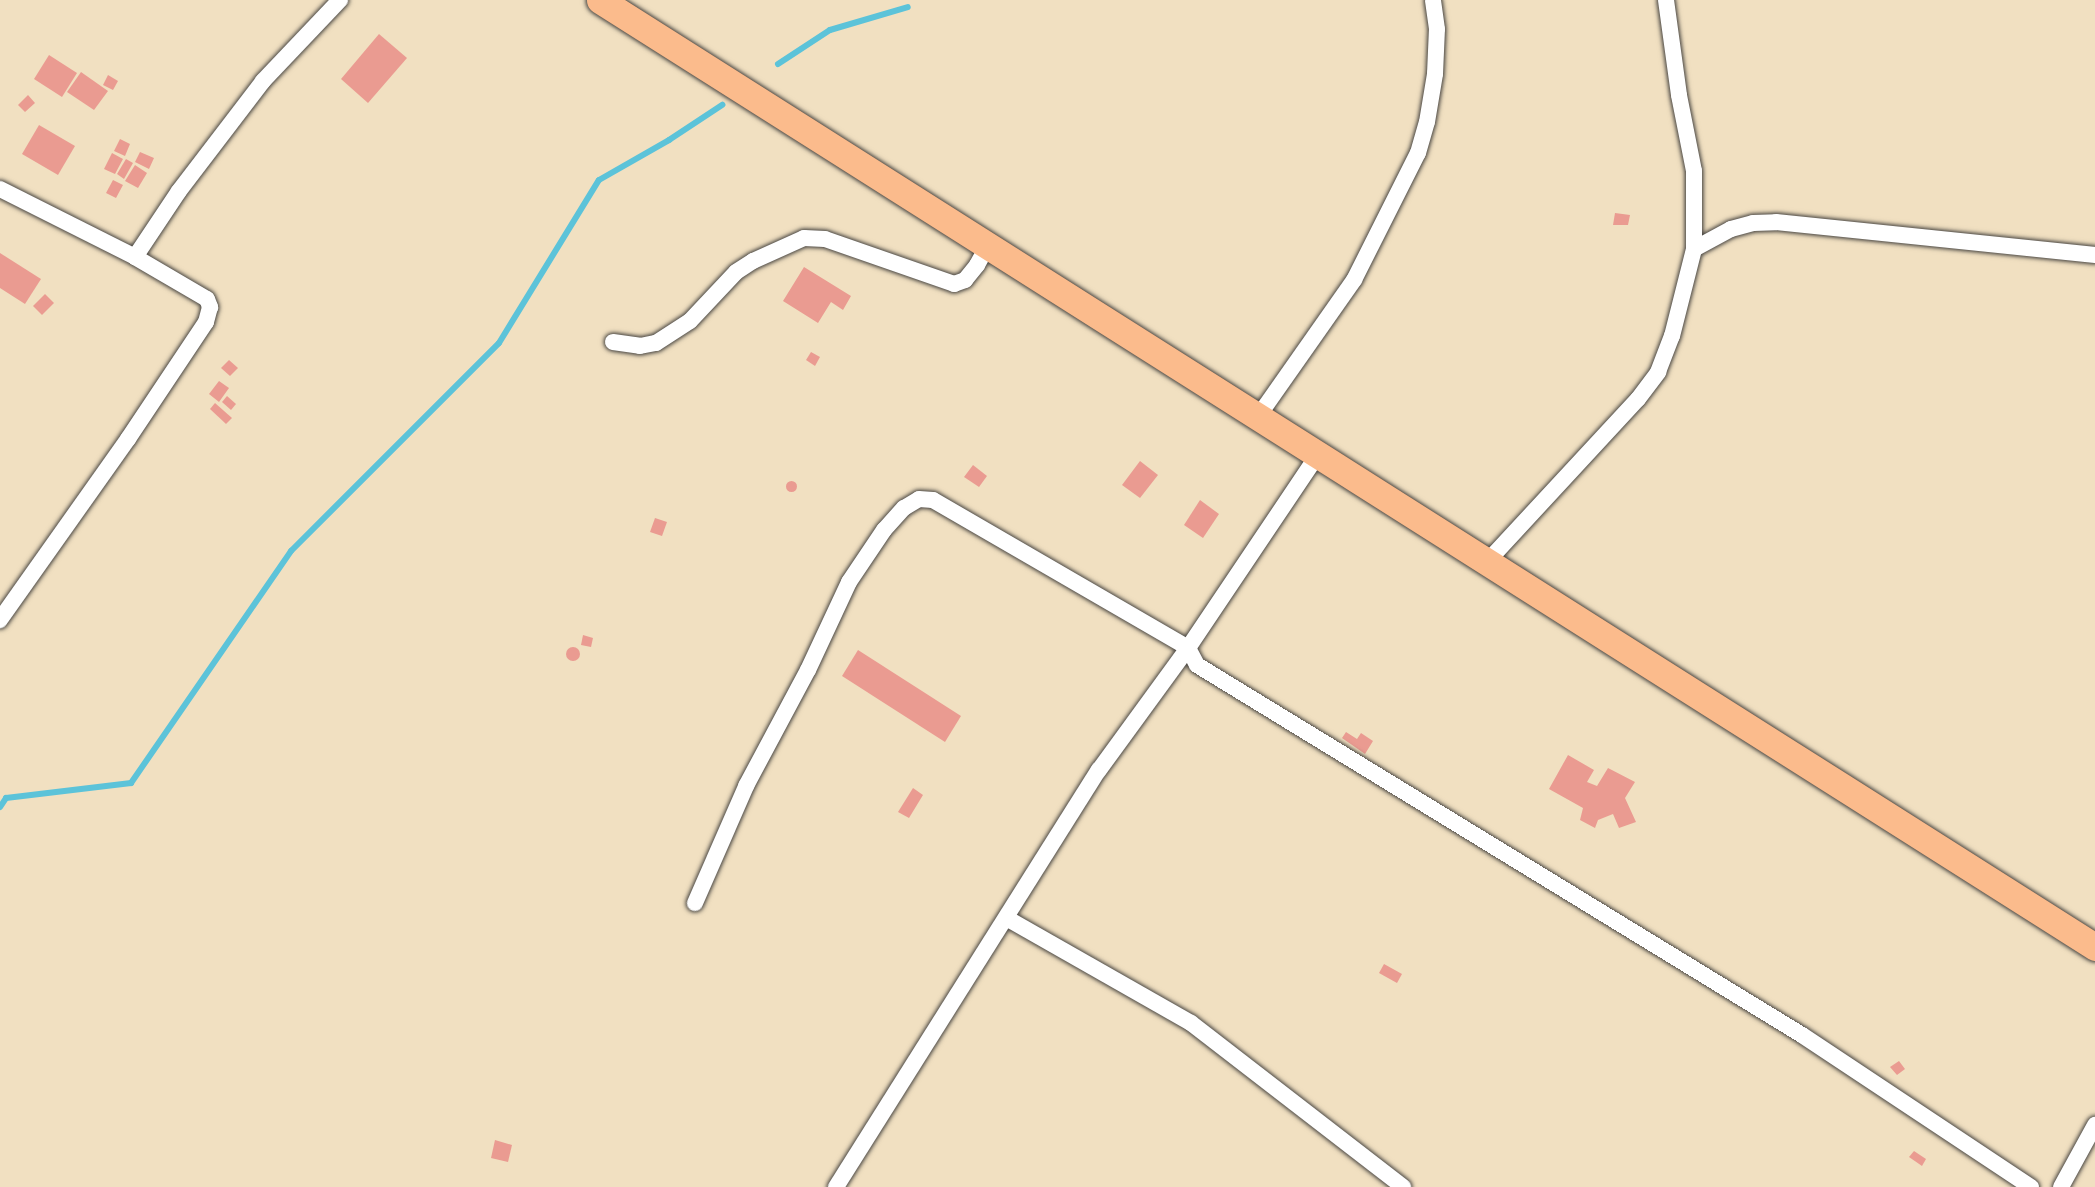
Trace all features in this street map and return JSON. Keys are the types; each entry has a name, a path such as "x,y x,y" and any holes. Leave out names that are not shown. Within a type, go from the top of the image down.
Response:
{"main road":[{"path":"600,0 2095,947"}],"street":[{"path":"135,257 179,190 263,81 340,0"},
{"path":"1257,418 1354,280 1418,153 1427,122 1435,74 1437,29 1433,0"},
{"path":"1486,563 1638,399 1658,372 1675,326 1694,249 1694,171 1679,95 1666,0"},
{"path":"0,189 135,257 207,300 210,307 206,322 128,439 0,620"},
{"path":"1694,249 1731,229 1753,223 1776,222 2095,255"},
{"path":"613,342 640,346 656,343 690,321 736,272 753,261 804,238 825,239 954,284 965,280 987,247"},
{"path":"836,1187 1008,919 1099,770 1188,648 1317,456"},
{"path":"695,903 746,786 808,670 849,582 884,530 904,508 919,499 933,500 1188,648 1197,664 1802,1035 2031,1187"},
{"path":"1008,919 1191,1023 1403,1187"},
{"path":"2061,1187 2095,1125"}],"building":[{"path":"379,34 407,58 368,103 341,79"},
{"path":"49,55 77,73 62,97 34,79"},
{"path":"81,72 108,91 94,110 67,92"},
{"path":"108,75 118,81 113,90 103,85"},
{"path":"28,95 35,103 25,112 18,105"},
{"path":"39,125 75,146 58,175 22,154"},
{"path":"120,139 130,144 125,156 114,151"},
{"path":"140,152 154,158 149,169 135,162"},
{"path":"112,153 123,159 115,174 104,169"},
{"path":"126,159 133,163 124,179 117,174"},
{"path":"135,165 147,173 138,188 125,181"},
{"path":"113,180 123,185 116,198 106,193"},
{"path":"1615,213 1630,215 1628,225 1613,225"},
{"path":"0,253 41,279 25,304 0,288"},
{"path":"804,267 851,296 843,310 831,302 818,323 783,301"},
{"path":"45,294 54,303 42,315 33,306"},
{"path":"811,352 820,357 815,366 806,360"},
{"path":"229,360 238,368 230,376 221,368"},
{"path":"219,381 229,388 219,402 209,394"},
{"path":"227,396 236,404 231,410 222,402"},
{"path":"215,403 232,418 226,424 210,409"},
{"path":"1140,461 1158,475 1140,498 1122,485"},
{"path":"973,465 987,476 979,487 964,477"},
{"path":"791,481 795,482 795,490 791,491 787,490 786,486 787,482"},
{"path":"1200,500 1219,514 1203,538 1184,525"},
{"path":"655,518 667,522 662,536 650,532"},
{"path":"583,635 593,638 591,647 581,645"},
{"path":"573,647 578,649 580,654 578,659 573,661 568,659 566,654 568,649"},
{"path":"858,650 961,716 945,742 842,676"},
{"path":"1346,732 1357,739 1361,733 1373,741 1365,754 1342,738"},
{"path":"1568,755 1594,770 1587,782 1597,786 1608,768 1635,782 1625,798 1636,822 1619,828 1613,814 1598,820 1595,828 1580,820 1583,808 1549,789"},
{"path":"913,788 923,795 909,818 898,812"},
{"path":"1384,964 1402,974 1397,983 1379,973"},
{"path":"1899,1061 1905,1069 1897,1075 1890,1067"},
{"path":"495,1140 512,1145 508,1162 491,1158"},
{"path":"1914,1151 1926,1159 1922,1166 1909,1157"}],"waterway":[{"path":"778,64 830,30 908,7"},
{"path":"0,807 6,798 131,783 291,551 499,343 599,180 669,140 722,105"}]}
